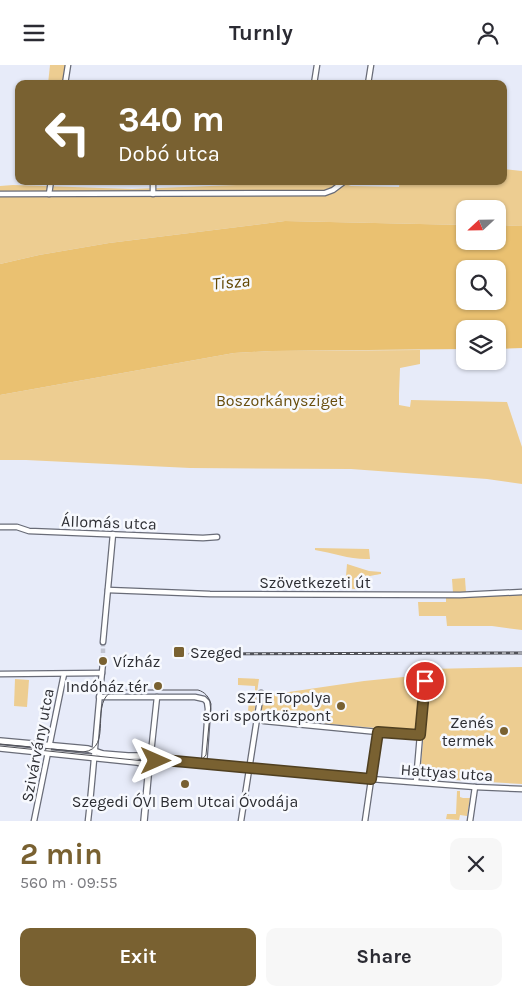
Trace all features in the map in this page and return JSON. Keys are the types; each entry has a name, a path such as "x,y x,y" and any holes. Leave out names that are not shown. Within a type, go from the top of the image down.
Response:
{"street":[{"path":"66,80 68,65"},
{"path":"315,80 318,65"},
{"path":"369,80 371,65"},
{"path":"49,194 50,185"},
{"path":"153,185 153,194"},
{"path":"0,194 324,193 340,185"},
{"name":"Állomás utca","path":"0,527 17,527 29,531 217,537"},
{"path":"103,642 113,534"},
{"name":"Szövetkezeti út","path":"108,590 210,594 451,595 522,592"},
{"path":"88,821 103,663"},
{"path":"0,674 102,673"},
{"name":"Szivárvány utca","path":"34,821 64,674"},
{"path":"416,782 425,681"},
{"path":"241,821 261,693"},
{"path":"99,697 204,699 208,709 204,764"},
{"path":"144,821 148,765 144,761 148,754 156,697"},
{"path":"264,721 420,735"},
{"path":"365,821 378,732"},
{"path":"0,741 94,750 103,754 128,756 148,754 154,755 156,760 154,764 148,765 0,748"},
{"name":"Hattyas utca","path":"156,760 371,779 522,789"},
{"path":"470,821 475,787"}],"green space":[{"path":"50,65 70,65 68,80 48,80"},
{"path":"507,169 522,171 522,226 506,225 506,200 456,200 456,225 285,221 109,243 0,264 0,186 132,189 234,185 507,185"},
{"name":"Boszorkánysziget","path":"420,350 420,364 400,368 399,405 410,407 411,400 507,402 522,447 522,484 487,479 351,469 190,468 0,460 0,395 234,353"},
{"path":"315,548 369,549 370,559 349,557 315,550"},
{"path":"347,564 369,571 381,572 381,574 372,575 364,579 355,589 345,588"},
{"path":"465,578 466,593 453,593 452,579"},
{"path":"522,595 522,630 492,626 447,626 446,616 419,616 418,602 446,602 446,597"},
{"path":"522,667 522,784 420,778 429,669"},
{"name":"SZTE Topolya sori sportközpont","path":"423,675 419,730 399,730 260,718 264,694"},
{"path":"238,678 259,679 253,720 251,720 248,711 249,699 251,699 251,695 255,695 255,686 238,685"},
{"path":"15,679 29,680 27,707 14,706"},
{"path":"457,791 460,791 460,797 470,798 467,816 460,815 459,820 446,819 447,814 456,814"}],"water":[{"name":"Tisza","path":"285,221 456,225 456,250 506,250 506,225 522,226 522,348 506,349 506,320 456,320 456,349 234,353 0,395 0,264 109,243"}],"tunnel":[{"path":"103,642 103,663"}],"tram line":[{"path":"0,744 83,752 92,749 98,742 100,734 103,703 107,695 115,690 198,690 206,695 211,704 206,755 200,762 192,766 0,746"}],"railway":[{"path":"190,654 522,653"}],"place":[{"name":"Szeged","path":"179,652"},
{"name":"Vízház","path":"103,661"},
{"name":"Indóház tér","path":"158,686"},
{"name":"SZTE Topolya sori sportközpont","path":"341,706"},
{"name":"Zenés termek","path":"504,731"},
{"name":"Szegedi ÓVI Bem Utcai Óvodája","path":"185,784"}],"route":[{"path":"156,761 164,760 371,779 378,732 420,735 425,681"}]}
